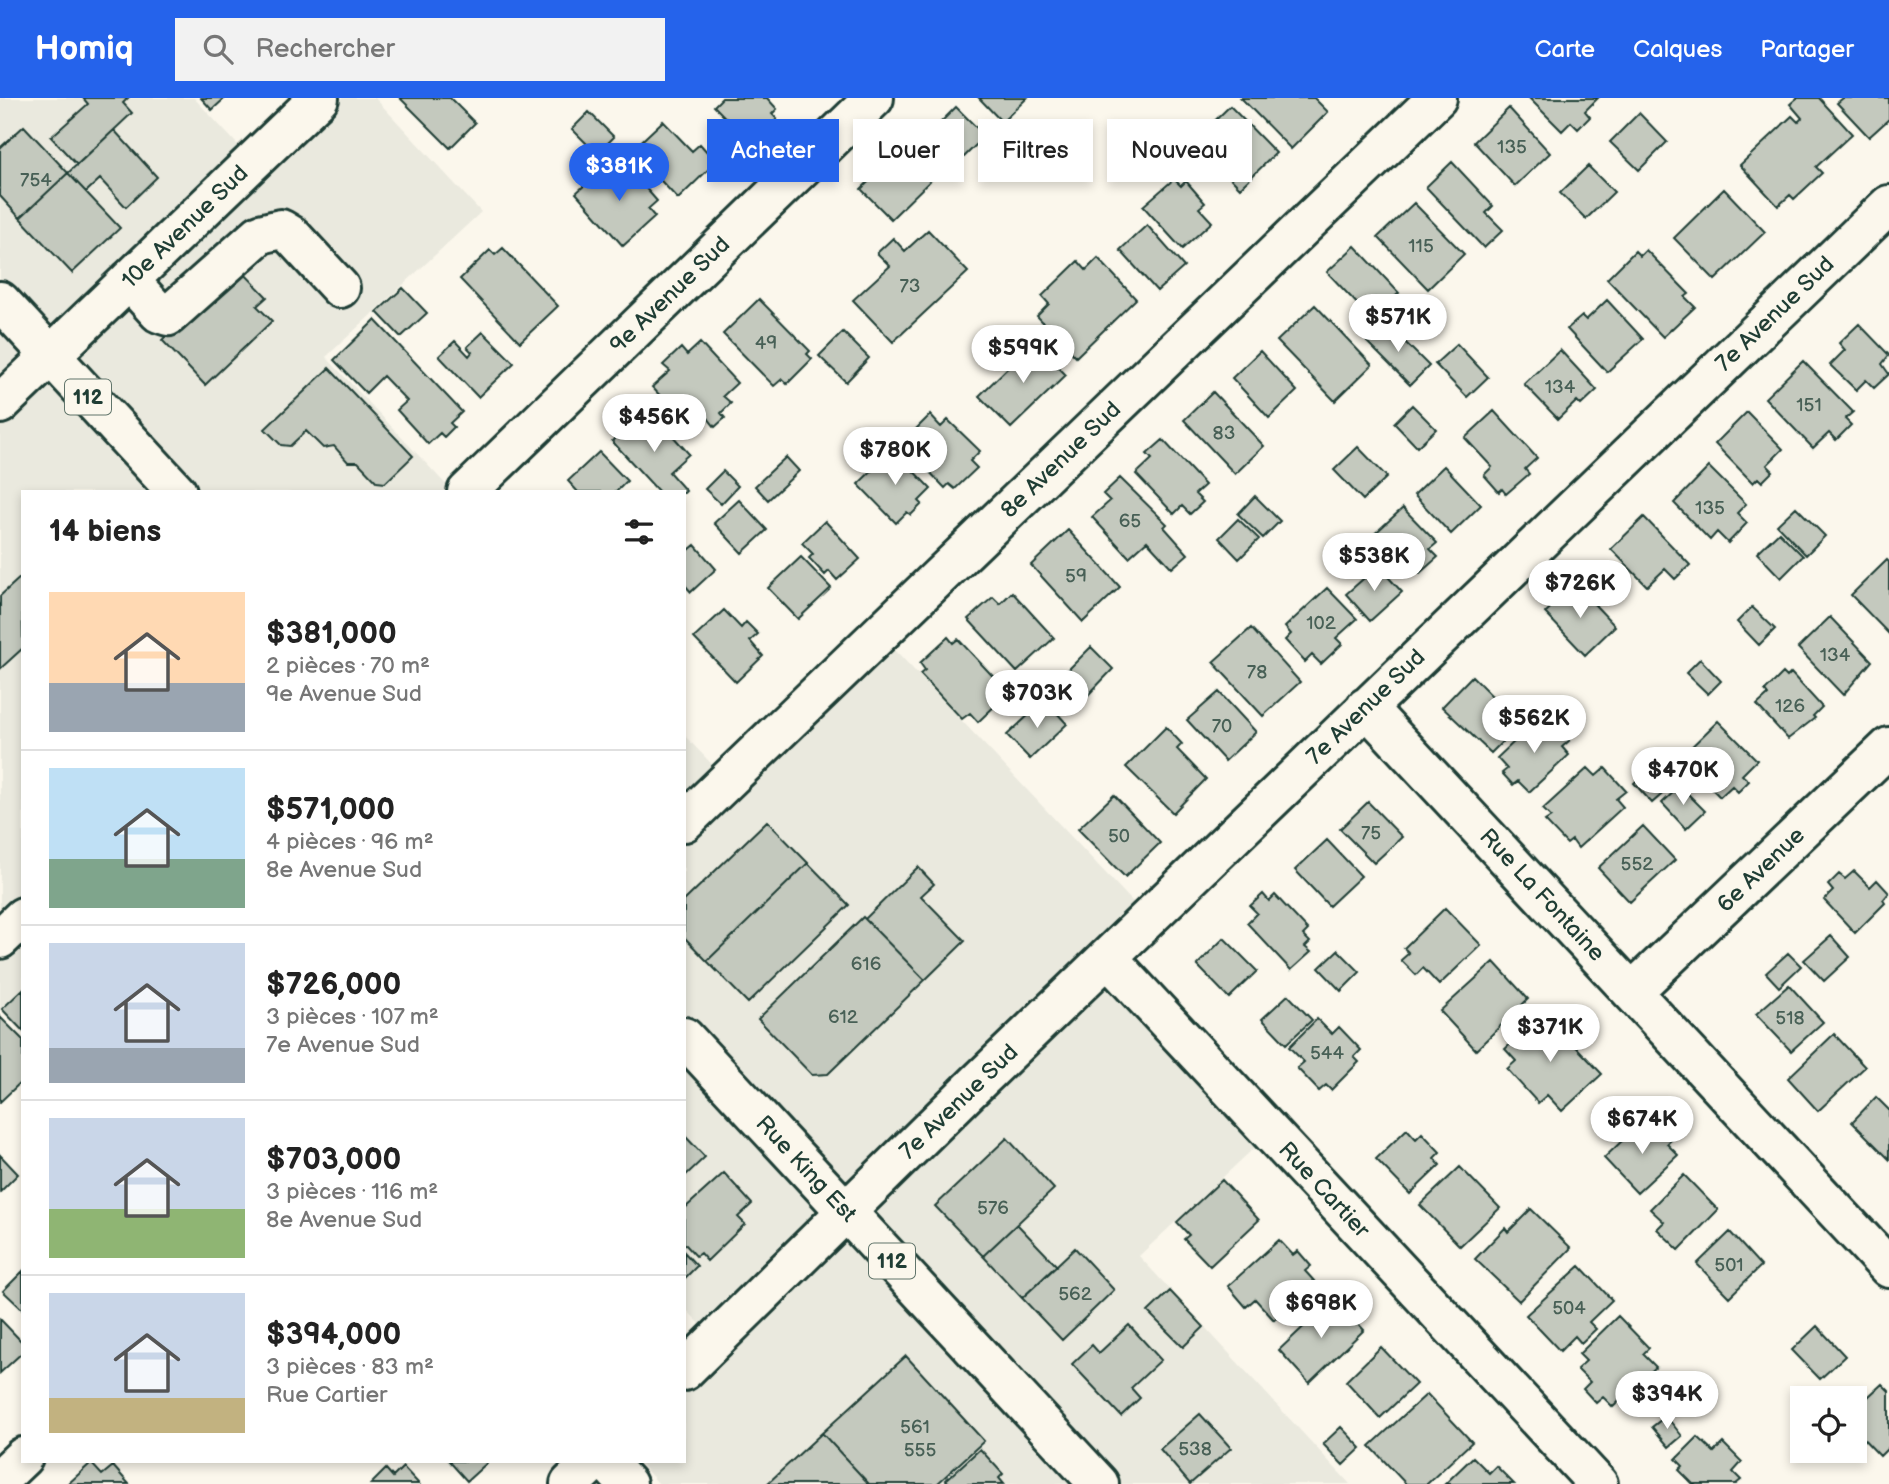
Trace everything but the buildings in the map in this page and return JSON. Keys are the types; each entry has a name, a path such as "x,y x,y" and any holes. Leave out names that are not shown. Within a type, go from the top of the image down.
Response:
{"street":[{"name":"10e Avenue Sud","path":"0,404 319,98"},
{"name":"9e Avenue Sud","path":"469,490 874,98"},
{"name":"8e Avenue Sud","path":"686,820 1437,98"},
{"name":"7e Avenue Sud","path":"686,1369 1366,707 1889,205"},
{"path":"129,280 159,313 168,316 260,234 281,229 290,234 340,288"},
{"name":"112","path":"0,301 175,490"},
{"name":"Rue La Fontaine","path":"1366,707 1888,1267"},
{"name":"6e Avenue","path":"1632,992 1889,747"},
{"name":"Rue Cartier","path":"1108,958 1598,1484"},
{"name":"Rue King Est","path":"686,1039 1099,1484"},
{"path":"0,1479 21,1459"},
{"path":"570,1484 592,1463"},
{"path":"608,1463 627,1484"}],"shaded area":[{"path":"0,98 194,98 253,161 319,98 375,98 481,212 326,357 451,490 21,490 21,1032 0,1009"},
{"path":"880,634 1148,918 1114,952 1270,1133 1139,1256 1350,1484 659,1484 640,1463 686,1463 686,1369 715,1340 686,1309 686,737 727,780"}]}
